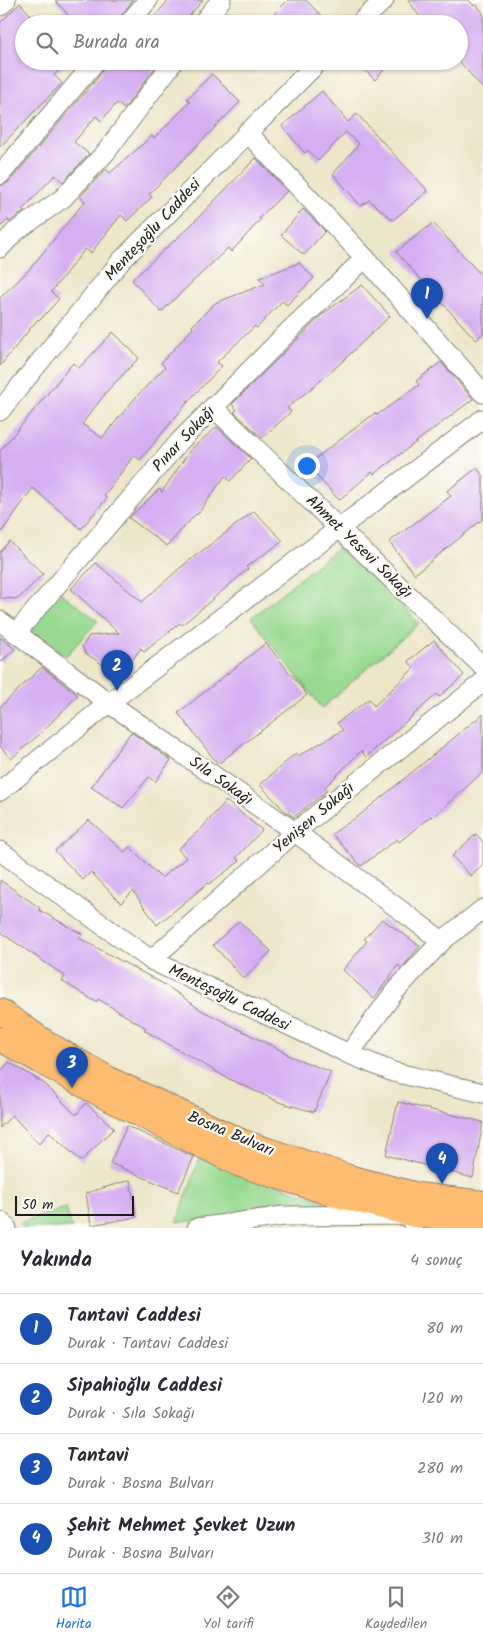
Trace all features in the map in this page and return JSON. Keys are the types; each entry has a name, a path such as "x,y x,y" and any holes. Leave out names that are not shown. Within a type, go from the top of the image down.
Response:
{"main road":[{"name":"Bosna Bulvarı","path":"0,1011 41,1040 109,1079 243,1142 349,1177 418,1195 483,1203"},
{"name":"Bosna Bulvarı","path":"0,1039 103,1096 238,1164 414,1221 483,1222"}],"street":[{"path":"0,6 6,0"},
{"path":"136,15 148,0"},
{"path":"209,15 221,0"},
{"path":"368,15 384,0"},
{"path":"0,175 88,70"},
{"path":"0,248 15,232 63,198 106,152 167,70"},
{"name":"Menteşoğlu Caddesi","path":"0,411 121,260 310,70"},
{"path":"247,132 365,258 483,394"},
{"name":"Pınar Sokağı","path":"16,633 179,442 365,258"},
{"name":"Ahmet Yesevi Sokağı","path":"213,407 483,667"},
{"path":"0,792 109,703 483,419"},
{"name":"Sıla Sokağı","path":"0,621 109,703 295,832 442,941"},
{"name":"Yenişen Sokağı","path":"150,960 295,832 483,682"},
{"name":"Menteşoğlu Caddesi","path":"0,851 150,960 349,1054 393,1072 483,1092"},
{"path":"349,1054 395,991 442,941 483,909"},
{"path":"197,1228 284,1216 309,1223 414,1221"},
{"path":"0,1221 8,1228"}],"green space":[{"path":"340,546 419,623 322,708 251,618"},
{"path":"61,593 98,621 66,656 28,628"},
{"path":"200,1157 344,1208 177,1222"},
{"path":"66,1208 72,1228 24,1228 19,1223"}],"building":[{"path":"55,0 133,0 122,15 68,15"},
{"path":"169,0 203,0 190,15 156,15"},
{"path":"288,0 306,0 320,15 273,15"},
{"path":"408,0 469,0 474,6 476,4 483,13 483,89 467,70 468,15 419,15"},
{"path":"20,3 31,15 15,15 15,70 59,70 54,75 62,83 0,147 0,23"},
{"path":"102,70 153,70 124,109 117,103 101,121 96,116 74,142 89,154 63,182 55,175 22,210 24,212 9,222 8,220 0,227 0,186 9,182"},
{"path":"364,70 384,70 375,80"},
{"path":"212,74 240,102 149,194 152,197 127,221 121,215 91,253 85,249 51,292 59,299 40,320 38,319 0,366 0,298 28,271 85,201 80,197 106,169 110,173 152,136 154,138 190,102 187,99"},
{"path":"322,91 348,122 357,114 428,191 393,220 369,200 361,206 333,174 359,144 346,132 318,161 308,150 305,153 282,126"},
{"path":"256,158 287,191 259,218 261,219 231,252 228,248 161,312 132,280 191,225"},
{"path":"303,209 325,231 304,255 281,235"},
{"path":"433,223 483,277 483,333 476,340 396,252"},
{"path":"299,263 314,278 287,305 282,301 257,328 255,326 217,362 222,366 192,397 140,460 134,455 104,496 107,498 81,529 33,488 0,534 0,451 73,363 79,368 113,332 139,358 108,390 82,424 102,438 136,397 165,367 161,363 193,328 192,326 215,303 265,284 259,278"},
{"path":"362,285 390,316 331,372 287,408 291,412 262,438 234,412 237,410 232,404 323,314"},
{"path":"441,362 473,399 374,474 372,472 339,500 307,465 375,413 377,415 419,385 416,381"},
{"path":"217,427 251,459 230,481 225,476 197,515 167,546 129,518 159,489 162,492 191,449"},
{"path":"477,468 483,476 483,519 415,574 389,542 451,496 447,491"},
{"path":"254,511 283,541 246,567 248,569 182,625 180,623 144,652 141,648 121,676 85,653 82,646 89,636 119,633 71,589 96,563 142,602 181,567"},
{"path":"9,541 43,574 18,599 0,598 0,552"},
{"path":"0,637 15,649 0,663"},
{"path":"434,640 464,675 439,697 437,694 366,757 361,751 325,787 327,791 294,817 285,811 260,785 296,753 298,756 343,730 337,723 369,699 374,706 414,668 408,661"},
{"path":"266,643 307,695 218,764 178,713"},
{"path":"42,667 78,695 42,732 11,759 0,746 0,707"},
{"path":"483,714 483,772 432,818 431,816 399,842 397,839 361,866 332,834 360,815"},
{"path":"131,732 171,760 155,782 149,777 123,808 91,787"},
{"path":"226,801 262,830 236,858 240,861 208,883 157,925 133,891 121,903 91,872 83,880 55,851 89,820 124,852 130,847 161,878 186,858 178,849 202,828"},
{"path":"476,834 483,842 483,865 471,876 452,856"},
{"path":"0,880 40,908 39,910 82,934 79,938 167,986 201,1010 287,1055 331,1072 314,1112 279,1102 229,1079 144,1030 146,1028 98,999 96,1002 62,981 65,976 0,932"},
{"path":"382,919 420,946 402,968 398,965 374,999 343,970 367,941 364,939"},
{"path":"239,921 271,951 244,979 213,945"},
{"path":"9,1062 45,1084 76,1115 86,1103 114,1128 81,1161 49,1132 39,1144 12,1115 0,1128 0,1072"},
{"path":"398,1102 483,1122 473,1178 386,1155"},
{"path":"127,1126 194,1157 178,1192 110,1163"},
{"path":"130,1180 137,1217 91,1225 86,1193"}],"place":[{"name":"Tantavi Caddesi","path":"427,319"},
{"name":"Sipahioğlu Caddesi","path":"117,691"},
{"name":"Tantavi","path":"72,1088"},
{"name":"Şehit Mehmet Şevket Uzun","path":"442,1184"}]}
